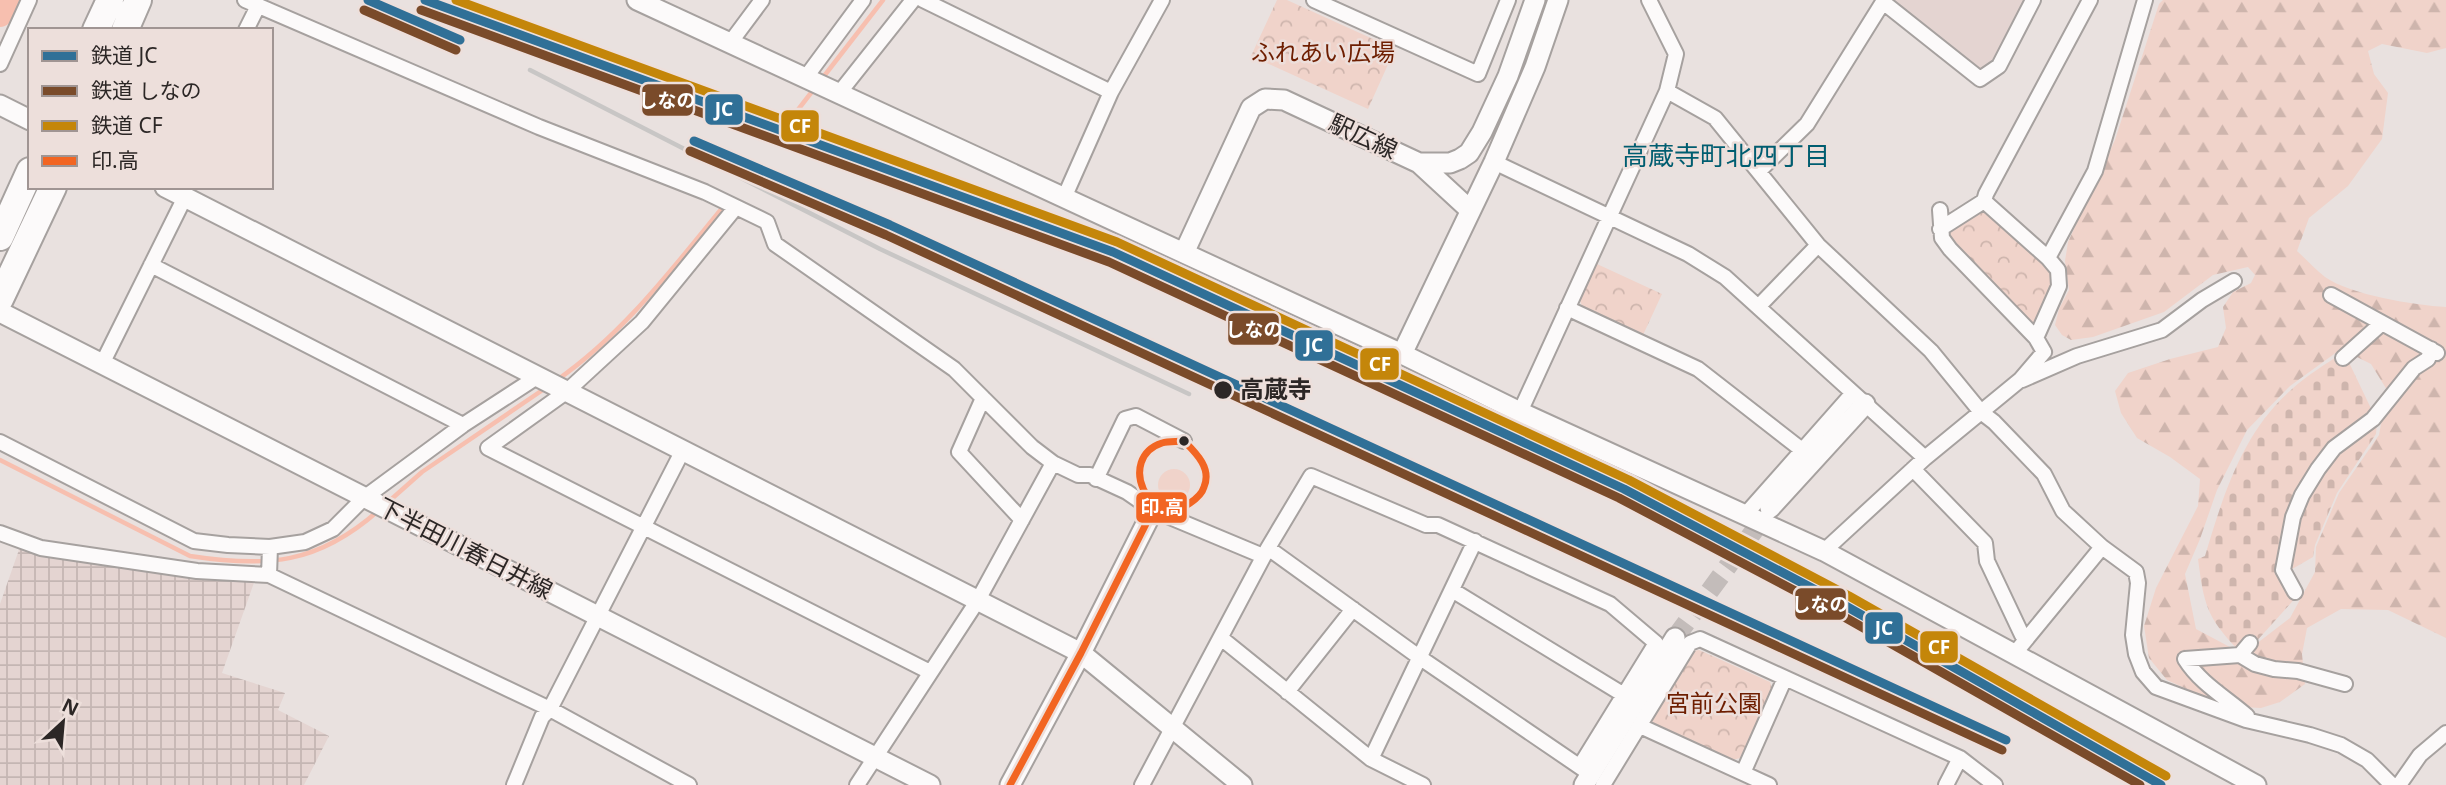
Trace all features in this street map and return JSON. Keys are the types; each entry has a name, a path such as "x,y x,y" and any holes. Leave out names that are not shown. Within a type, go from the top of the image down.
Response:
{"highway":[{"path":"97,28 110,0"},
{"path":"126,28 138,0"},
{"path":"0,237 28,175"},
{"path":"0,299 52,189"}],"street":[{"path":"0,64 29,0"},
{"path":"637,0 1402,354 1520,412 1824,551 2021,646 2256,785"},
{"path":"730,43 762,0"},
{"path":"820,84 848,18 851,0"},
{"path":"848,18 863,0"},
{"path":"820,84 913,0"},
{"path":"923,0 1111,92"},
{"path":"1314,0 1478,74 1508,0"},
{"name":"駅広線","path":"1184,253 1231,155 1246,117 1251,108 1265,99 1284,100 1419,163 1450,163 1469,153 1508,76 1535,0"},
{"path":"1402,354 1494,162 1535,67 1558,0"},
{"path":"1520,412 1667,91 1676,54 1648,0"},
{"path":"1759,171 1807,124 1883,2 1980,79 1999,66 2033,0"},
{"path":"1940,229 1984,201 2090,0"},
{"path":"2048,258 2095,172 2145,0"},
{"path":"1065,198 1111,92 1160,1"},
{"path":"246,28 251,3 539,127 736,206 767,222 775,244 954,369 1032,447 1053,463 1078,475 1090,475 1155,507 1266,552 1353,609 1592,779"},
{"path":"1667,91 1716,118 1818,245 1931,351 1981,411 2044,474 2063,511 2102,547 2136,572 2138,583 2133,635 2136,654 2143,672 2155,687 2246,720 2310,735 2341,746 2367,760 2392,785"},
{"path":"0,105 28,119"},
{"path":"1494,162 1688,254 1725,277 1925,458"},
{"path":"1419,163 1470,210"},
{"path":"102,364 152,265 171,190 1081,653 1242,785"},
{"path":"1984,201 2058,270 2059,286 2036,338"},
{"path":"736,206 642,322 566,392 488,448 930,672"},
{"path":"1824,551 1925,458 2020,380 2044,352 2036,338 1950,249 1942,238 1940,210"},
{"path":"1759,306 1818,245"},
{"path":"152,265 463,425"},
{"path":"2020,380 2077,356 2162,330 2202,300 2234,281"},
{"path":"2295,593 2283,570 2289,535 2302,495 2334,449 2373,419 2414,368 2435,352 2331,295"},
{"path":"1567,308 1698,369 1802,450"},
{"name":"下半田川春日井線","path":"0,312 930,785"},
{"path":"2343,358 2382,323"},
{"path":"0,442 194,541 270,547 305,542 333,529 463,425 537,377"},
{"path":"983,398 959,452 1022,520"},
{"path":"1745,515 1802,450 1859,398"},
{"path":"1770,508 1859,398"},
{"path":"1096,479 1125,419 1136,416 1184,441"},
{"path":"514,785 542,717 550,709 599,617 683,450"},
{"path":"857,785 978,600 1053,463"},
{"path":"1913,469 1985,543 1987,561 2022,635 2021,646"},
{"path":"1142,785 1266,552 1311,476 1426,525 1438,524 1610,604 1656,643 1624,695 1592,779"},
{"path":"1010,785 1155,507"},
{"path":"0,533 41,548 197,571 268,575 550,709 679,783"},
{"path":"1371,759 1475,541"},
{"path":"268,575 270,547"},
{"path":"2021,646 2102,547"},
{"path":"1452,590 1624,695"},
{"path":"1287,692 1353,609"},
{"path":"1220,638 1371,759 1423,785"},
{"path":"1592,779 1675,638"},
{"path":"1592,779 1640,726 1690,643 1700,639 1960,758 1995,785"},
{"path":"2246,720 2246,716 2195,676 2185,659 2245,649 2255,664 2298,671 2345,684"},
{"path":"1743,773 1785,678"},
{"path":"1640,726 1769,785"},
{"path":"2399,785 2420,755 2446,733"},
{"path":"1946,785 1960,758"}],"shaded area":[{"path":"1892,0 2026,0 1995,63 1982,70 1976,68"},
{"path":"21,544 256,577 222,673 285,693 278,710 329,736 304,785 0,785 0,604"}],"green space":[{"name":"ふれあい広場","path":"1277,0 1287,0 1395,49 1368,109 1251,56"},
{"path":"2163,0 2446,0 2446,48 2427,53 2382,44 2368,51 2374,74 2388,93 2382,139 2348,186 2309,218 2297,251 2325,277 2350,289 2417,304 2446,307 2446,638 2388,610 2341,609 2307,628 2302,654 2305,684 2280,702 2261,708 2224,706 2167,680 2149,658 2144,626 2156,588 2198,506 2200,479 2137,438 2121,413 2115,391 2128,373 2218,347 2226,328 2223,307 2233,292 2251,283 2255,275 2248,267 2213,275 2164,312 2093,337 2071,340 2062,335 2055,325 2059,309 2069,290 2065,261 2068,242 2115,140 2159,4","holes":["2341,349 2371,364 2387,390 2379,435 2339,493 2316,547 2315,572 2290,618 2243,654 2196,629 2185,574 2217,490 2247,430 2290,386"]},
{"path":"1980,205 2051,271 2054,284 2032,328 1952,246 1945,228"},
{"path":"1597,264 1662,294 1643,335 1583,308 1580,301"},
{"path":"2344,352 2377,421 2376,434 2337,493 2315,545 2313,557 2287,572 2300,593 2254,644 2238,650 2219,628 2208,609 2198,559 2205,556 2227,488 2259,426 2297,385"},
{"path":"1174,469 1185,474 1190,485 1185,496 1174,501 1163,496 1158,485 1163,474"},
{"name":"宮前公園","path":"1699,650 1770,682 1772,688 1740,758 1733,760 1653,724 1651,718 1693,651"}],"waterway":[{"path":"0,14 6,0"},
{"path":"821,80 883,0"},
{"path":"797,111 814,89"},
{"path":"557,380 581,362 625,321 723,207"},
{"path":"387,503 422,472 547,387"},
{"path":"0,460 190,556 218,560 268,561 312,552 356,529 378,511"}],"tunnel":[{"path":"1675,638 1770,509"}],"railway":[{"path":"530,70 880,249 1189,394"}],"rail line":[{"name":"JC","path":"368,0 460,40"},
{"name":"JC","path":"425,0 1113,252 1624,489 1844,605 2161,785"},
{"name":"CF","path":"456,0 1117,242 1629,480 1849,596 2166,776"},
{"name":"しなの","path":"364,10 456,50"},
{"name":"しなの","path":"421,10 1109,262 1619,498 1839,614 2140,785"},
{"name":"JC","path":"694,141 890,225 2006,740"},
{"name":"しなの","path":"690,151 886,235 2002,750"}],"transit line":[{"name":"印.高","path":"1184,441 1204,467 1204,487 1190,503 1175,509 1162,508 1151,500 1143,489 1141,463 1148,451 1162,443 1184,441"},
{"name":"印.高","path":"1010,785 1081,653 1156,504"}],"place":[{"name":"高蔵寺","path":"1223,390"}],"district":[{"name":"高蔵寺町北四丁目","path":"1726,156"}]}
